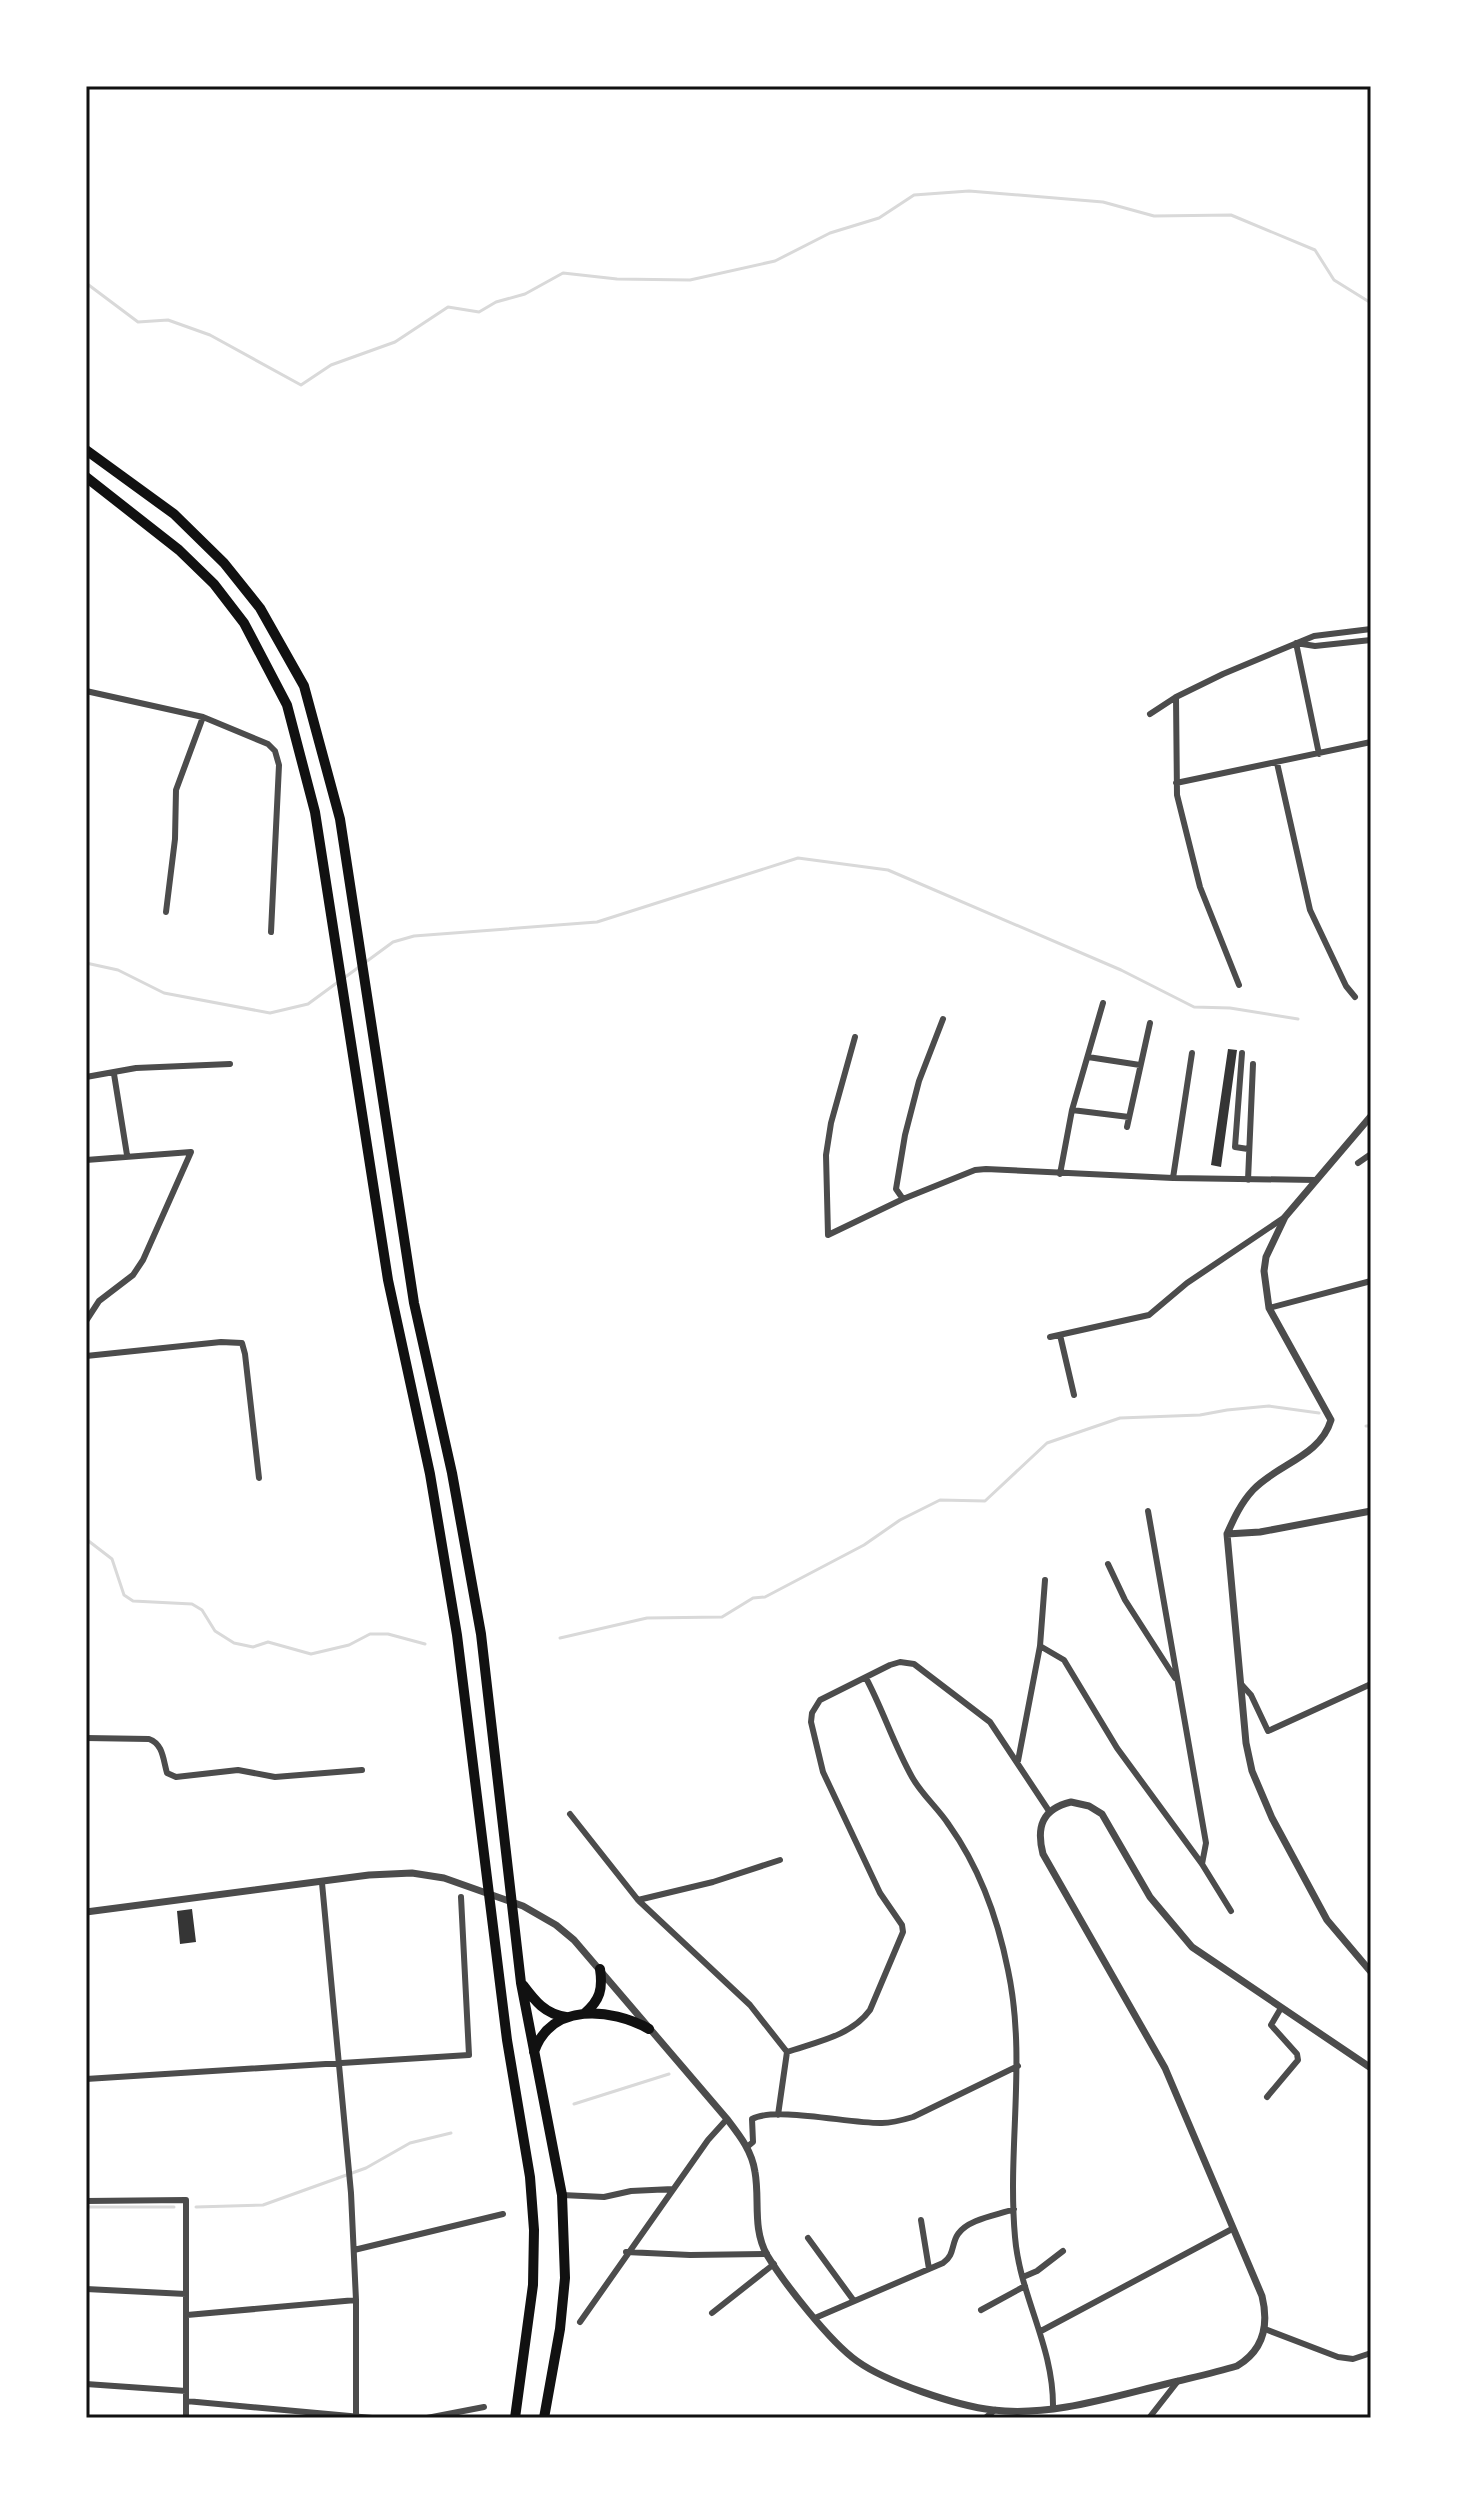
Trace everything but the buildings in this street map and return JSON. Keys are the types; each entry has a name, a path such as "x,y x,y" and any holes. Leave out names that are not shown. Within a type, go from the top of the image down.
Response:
{"highway":[{"path":"86,450 174,514 224,563 260,608 290,659 313,713 340,819 414,1303 452,1473 481,1634 509,1868 513,1934 562,2195 565,2278 560,2329 544,2418"},
{"path":"86,477 161,533 214,584 244,623 268,664 292,717 315,812 388,1280 430,1474 457,1635 493,1935 530,2177 534,2230 533,2285 515,2418"},
{"path":"585,2013 600,1995 600,1969"},
{"path":"521,1983 549,2012 568,2017"},
{"path":"533,2053 545,2030 568,2017 585,2013 618,2015 649,2029"}],"street":[{"path":"1150,714 1176,697 1314,636 1371,629"},
{"path":"1296,643 1315,646 1371,640"},
{"path":"1296,643 1319,754"},
{"path":"86,691 203,717 268,744 278,758 271,932"},
{"path":"1176,697 1176,783 1188,847 1200,887 1239,985"},
{"path":"166,912 175,839 176,790 203,717"},
{"path":"1176,783 1371,742"},
{"path":"1277,763 1310,910 1346,986 1355,997"},
{"path":"1060,1174 1072,1110 1103,1003"},
{"path":"903,1199 896,1189 905,1135 919,1081 943,1019"},
{"path":"1127,1127 1150,1023"},
{"path":"855,1037 831,1123 826,1155 828,1235 903,1199 975,1170 1316,1180"},
{"path":"1173,1178 1192,1053"},
{"path":"1242,1053 1235,1147 1248,1149"},
{"path":"1088,1057 1140,1065"},
{"path":"86,1077 136,1068 230,1064"},
{"path":"1248,1180 1253,1064"},
{"path":"114,1074 127,1155"},
{"path":"1072,1110 1129,1117"},
{"path":"1371,1116 1285,1217 1266,1257 1264,1271 1269,1308 1331,1420 1327,1434 1315,1446 1254,1488 1239,1508 1227,1534 1248,1756 1272,1818 1327,1920 1371,1972"},
{"path":"86,1160 191,1152 143,1260 133,1275 99,1301 86,1321"},
{"path":"1358,1163 1371,1154"},
{"path":"1050,1337 1149,1315 1187,1283 1285,1217"},
{"path":"1269,1308 1371,1281"},
{"path":"1060,1335 1074,1395"},
{"path":"86,1356 221,1342 242,1343 259,1478"},
{"path":"1148,1511 1206,1843 1202,1864"},
{"path":"1227,1534 1260,1532 1371,1511"},
{"path":"1108,1564 1125,1600 1178,1684"},
{"path":"1018,1761 1040,1646 1045,1580"},
{"path":"1040,1646 1064,1660 1117,1748 1202,1864 1231,1911"},
{"path":"787,2052 836,2036 864,2019 903,1937 902,1925 873,1880 823,1772 811,1730 812,1713 820,1700 900,1662 914,1664 982,1714 997,1730 1049,1811"},
{"path":"866,1678 912,1777 949,1824 979,1876 1008,1971 1018,2066 1015,2240 1025,2286 1051,2367 1053,2408"},
{"path":"1241,1684 1251,1695 1268,1731 1371,1684"},
{"path":"86,1738 156,1741 167,1773 176,1777 238,1770 288,1777 362,1770"},
{"path":"86,1912 391,1873 429,1874 444,1878 537,1913 574,1940 727,2119 747,2147 755,2169 758,2231 767,2254 815,2318 854,2359 873,2370 935,2394 995,2410 1053,2408 1117,2396 1231,2367 1244,2362 1258,2347 1265,2329 1262,2296 1165,2068 1043,1854 1040,1828 1049,1811 1071,1802 1098,1811 1124,1849 1150,1897 1180,1935 1206,1957 1371,2068"},
{"path":"570,1814 638,1900 750,2005 787,2052 778,2115"},
{"path":"638,1900 713,1882 780,1860"},
{"path":"322,1883 351,2193 356,2300 356,2418"},
{"path":"86,2070 87,2078 469,2055 461,1897"},
{"path":"1267,2097 1298,2060 1297,2054 1271,2025 1281,2008"},
{"path":"747,2147 753,2139 752,2119 755,2116 873,2123 899,2121 1018,2066"},
{"path":"580,2322 626,2252 708,2140 727,2119"},
{"path":"562,2195 604,2197 631,2191 673,2189"},
{"path":"86,2201 186,2200 186,2418"},
{"path":"815,2318 950,2258 958,2234 965,2228 1014,2209"},
{"path":"354,2250 503,2214"},
{"path":"921,2220 929,2269"},
{"path":"1041,2331 1232,2229"},
{"path":"808,2238 854,2301"},
{"path":"1023,2277 1037,2271 1063,2251"},
{"path":"626,2252 767,2254"},
{"path":"712,2313 774,2264"},
{"path":"981,2310 1025,2286"},
{"path":"86,2289 186,2294"},
{"path":"187,2315 356,2300"},
{"path":"1265,2329 1338,2357 1353,2359 1371,2353"},
{"path":"1149,2418 1178,2381"},
{"path":"86,2384 186,2391"},
{"path":"186,2401 372,2418"},
{"path":"427,2418 484,2407"},
{"path":"985,2418 995,2410"}],"waterway":[{"path":"86,283 138,322 168,320 210,335 301,385 331,365 395,342 448,307 479,312 496,302 525,294 563,273 617,279 690,280 775,261 830,233 879,218 914,195 969,191 1103,202 1154,216 1231,215 1315,250 1334,280 1371,303"},
{"path":"344,978 393,942 414,936 597,922 798,858 888,870 1121,970 1194,1007 1230,1008 1298,1019"},
{"path":"86,963 118,970 164,993 270,1013 308,1004 338,982"},
{"path":"560,1638 647,1618 722,1617 753,1598 765,1597 864,1545 900,1520 940,1500 985,1501 1047,1443 1120,1418 1200,1415 1269,1406 1319,1413"},
{"path":"1366,1426 1371,1426"},
{"path":"86,1539 112,1559 124,1595 133,1601 192,1604 202,1610 215,1631 234,1643 253,1647 268,1642 311,1654 349,1645 370,1634 388,1634 425,1644"},
{"path":"574,2104 669,2074"},
{"path":"196,2207 263,2205 366,2168 410,2143 451,2133"},
{"path":"86,2207 174,2207"}]}
